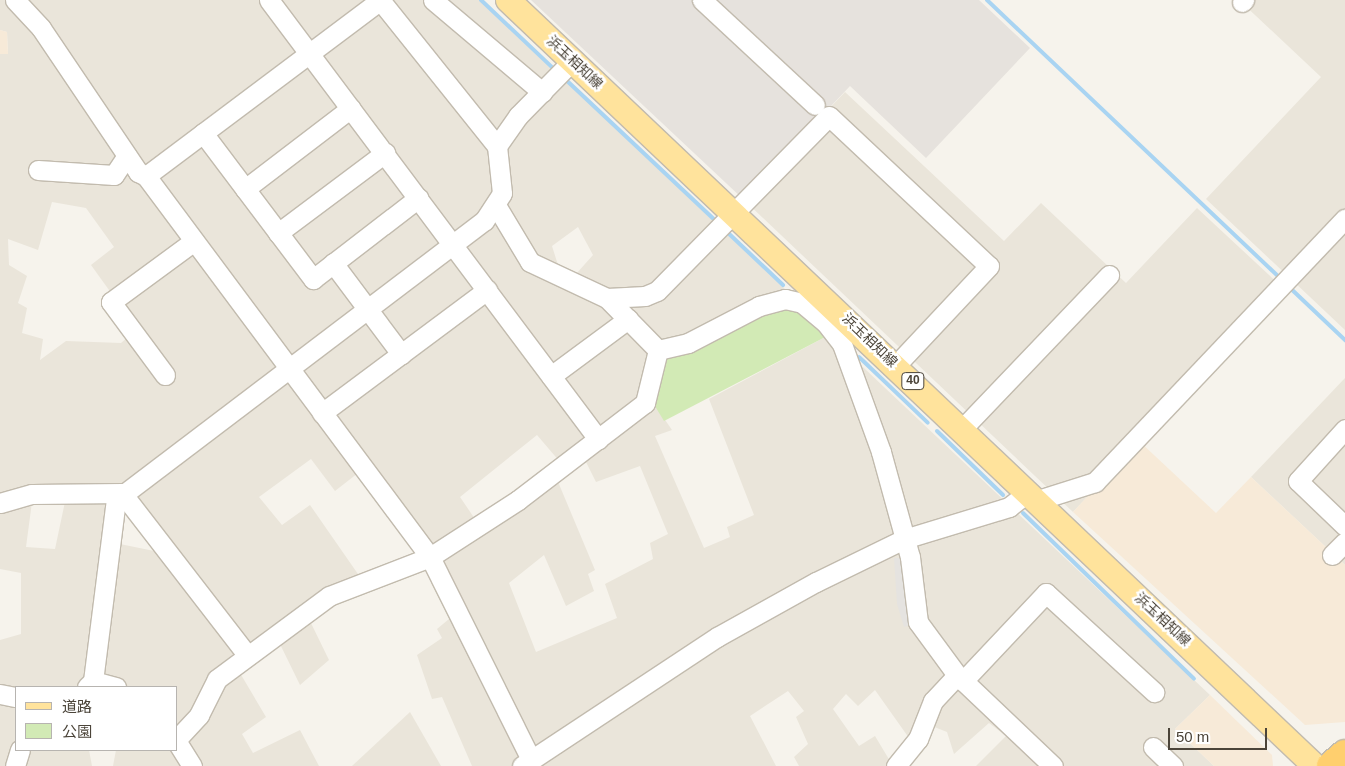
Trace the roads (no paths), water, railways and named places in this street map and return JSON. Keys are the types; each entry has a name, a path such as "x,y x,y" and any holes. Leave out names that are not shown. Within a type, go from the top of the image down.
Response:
{"highway":[{"path":"1331,766 1345,754"}],"main road":[{"name":"浜玉相知線","path":"508,0 735,212 1031,497 1315,766"}],"street":[{"path":"15,0 42,28 127,156 146,176 430,558 526,763 717,637 904,539 1009,507 1031,497 1096,482 1345,219"},
{"path":"269,0 598,439"},
{"path":"107,686 90,684 116,500 453,244 497,207 502,193 497,146 380,0 146,176"},
{"path":"433,0 542,92"},
{"path":"702,0 815,105"},
{"path":"497,146 542,92 573,60"},
{"path":"245,189 351,108"},
{"path":"607,298 645,296 657,291 830,116 989,266 896,365"},
{"path":"203,133 313,278 418,198"},
{"path":"278,233 385,153"},
{"path":"38,170 114,175 127,156"},
{"path":"497,207 519,250 530,262 607,298 658,350"},
{"path":"165,374 112,302 194,241"},
{"path":"333,263 402,354"},
{"path":"962,429 1109,275"},
{"path":"322,412 487,290"},
{"path":"658,350 688,342 759,306 785,299 802,303 842,344 881,452 904,539 918,622 960,678 1053,766"},
{"path":"551,376 628,319"},
{"path":"178,738 199,715 217,679 329,596 430,558 598,439 645,403 658,350"},
{"path":"1345,429 1298,481 1345,526"},
{"path":"0,503 32,494 122,494"},
{"path":"122,494 247,655"},
{"path":"899,765 918,739 933,702 1046,593 1154,692"},
{"path":"0,694 15,697"},
{"path":"178,743 192,766"},
{"path":"1153,747 1173,766"},
{"path":"15,766 20,751"}],"waterway":[{"path":"481,0 555,70"},
{"path":"987,0 1281,279"},
{"path":"564,78 717,222"},
{"path":"725,230 783,285"},
{"path":"1288,286 1345,340"},
{"path":"859,357 928,423"},
{"path":"937,431 1003,495"},
{"path":"1023,513 1194,679"}]}
